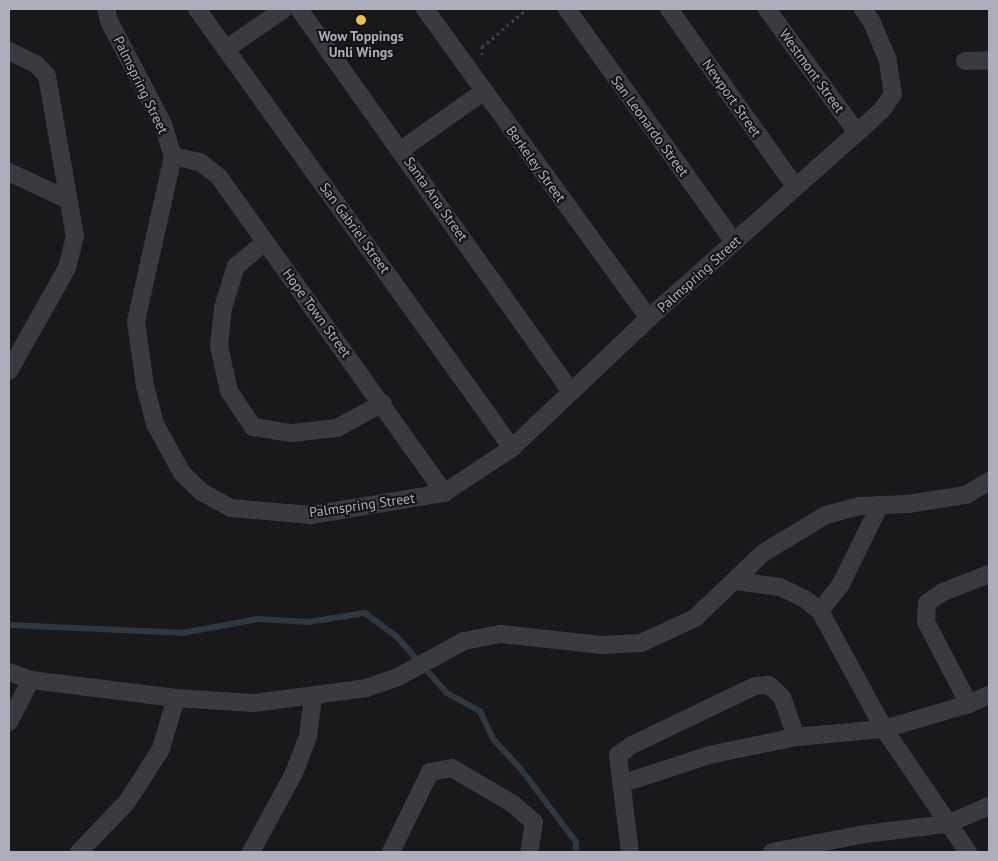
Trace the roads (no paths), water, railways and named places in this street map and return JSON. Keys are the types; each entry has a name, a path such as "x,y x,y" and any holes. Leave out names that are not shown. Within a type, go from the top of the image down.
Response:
{"street":[{"name":"Palmspring Street","path":"106,9 109,21 163,124 173,156 136,322 145,386 155,424 182,473 202,492 231,508 312,515 444,493 512,448 649,318 857,133 882,110 893,94 887,58 872,22 863,9"},
{"name":"San Gabriel Street","path":"197,9 512,448"},
{"path":"226,50 284,9"},
{"name":"Santa Ana Street","path":"299,9 401,150 570,391"},
{"name":"Berkeley Street","path":"426,9 483,92 649,318"},
{"name":"San Leonardo Street","path":"567,9 734,242"},
{"name":"Newport Street","path":"669,9 796,188"},
{"name":"Westmont Street","path":"767,9 857,133"},
{"path":"9,51 36,64 47,76 66,199 75,236 67,268 10,365"},
{"path":"965,61 989,60"},
{"path":"401,150 483,92"},
{"name":"Hope Town Street","path":"173,156 200,162 219,177 383,403 444,493"},
{"path":"9,172 66,199"},
{"path":"265,242 236,266 223,308 219,346 229,391 253,428 292,433 337,428 383,403"},
{"path":"9,672 31,680 176,698 254,703 366,688 398,677 464,641 501,634 602,645 641,643 695,618 763,554 826,515 860,506 966,495 989,481"},
{"path":"820,611 841,584 880,505"},
{"path":"970,704 926,622 927,603 943,592 989,574"},
{"path":"736,581 780,587 805,599 820,611 884,729 947,824 968,852"},
{"path":"9,722 31,680"},
{"path":"630,852 618,755 632,744 755,686 769,685 782,697 796,738"},
{"path":"621,784 709,755 796,738 884,729 970,704 989,695"},
{"path":"251,852 280,805 294,773 308,737 312,696"},
{"path":"79,852 126,802 161,749 176,698"},
{"path":"391,852 430,772 452,768 513,804 534,822 529,852"},
{"path":"772,852 865,834 947,824 989,806"}],"waterway":[{"path":"9,625 182,633 258,619 308,622 365,613 396,636 447,693 480,711 493,739 520,768 576,842 576,852"}],"place":[{"name":"Wow Toppings Unli Wings","path":"361,20"}]}
